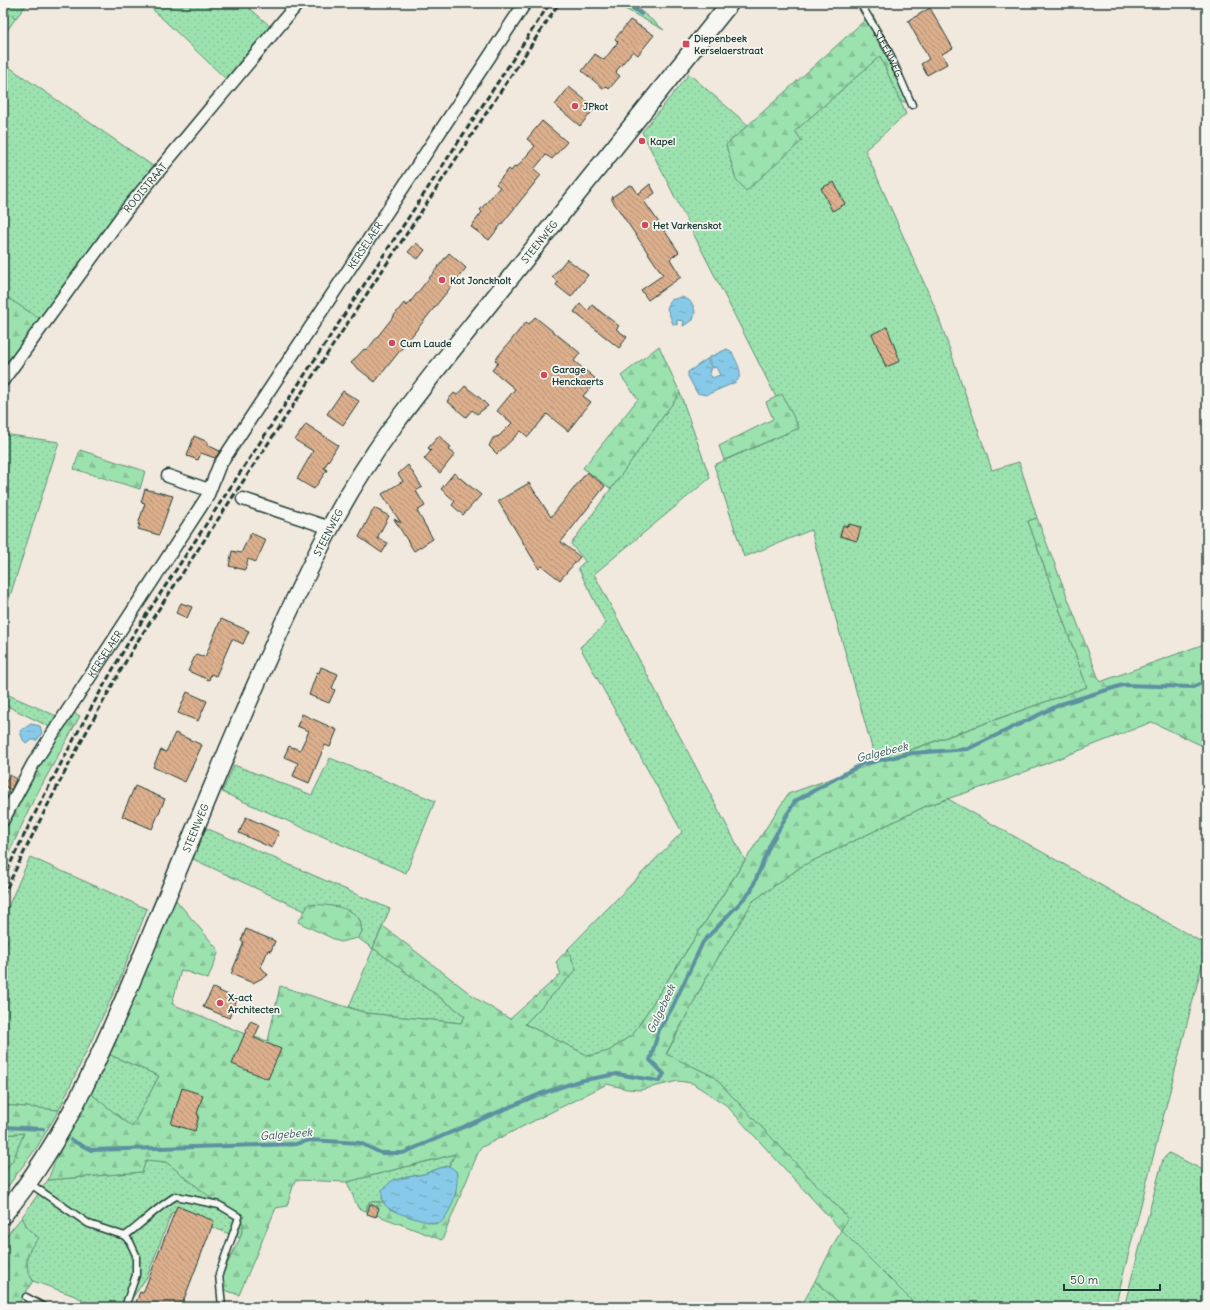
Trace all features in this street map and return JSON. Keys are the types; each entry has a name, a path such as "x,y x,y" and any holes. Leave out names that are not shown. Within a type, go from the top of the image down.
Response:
{"main road":[{"name":"STEENWEG","path":"3,1215 28,1182 56,1140 88,1076 131,983 294,600 330,528 359,477 416,395 730,3"}],"street":[{"name":"ROOISTRAAT","path":"3,380 126,209 298,3"},
{"name":"KERSELAER","path":"3,820 33,764 207,497 219,466 525,3"},
{"path":"168,476 209,490"},
{"path":"243,499 330,528"}],"lane":[{"name":"STEENWEG","path":"860,3 888,50 912,105"},
{"path":"28,1182 89,1224 125,1236 136,1255 136,1275 124,1307"},
{"path":"125,1236 146,1221 160,1206 176,1196 220,1205 239,1217 219,1274 222,1307"},
{"path":"26,1297 44,1307"}],"green space":[{"path":"3,3 28,3 16,18 3,10"},
{"path":"146,3 244,3 270,26 227,80"},
{"path":"614,3 631,3 664,30"},
{"path":"3,10 16,18 3,36"},
{"path":"873,15 916,104 900,101 880,56 795,131 802,141 746,191 736,179 726,145 865,20"},
{"path":"880,56 906,114 865,150 936,310 992,470 1019,462 1037,518 1028,521 1087,687 876,762 811,530 744,557 714,465 799,428 782,395 776,397 642,132 689,74 748,125 726,145 801,142 795,131"},
{"path":"3,63 153,166 100,236 42,320 3,295"},
{"path":"3,295 42,320 3,383"},
{"path":"659,346 680,393 611,489 583,468 638,399 621,376"},
{"path":"680,393 710,478 594,574 745,860 633,1034 609,1051 589,1056 525,1024 576,970 568,949 682,832 580,647 606,624 578,568 585,561 571,544"},
{"path":"782,394 799,428 724,460 719,446 773,419 766,402"},
{"path":"3,434 59,442 3,618"},
{"path":"80,450 145,471 140,489 74,469"},
{"path":"1037,518 1100,682 1207,643 1207,748 1152,722 1004,780 926,806 802,866 753,901 711,969 666,1054 713,1076 848,1218 841,1230 726,1105 692,1083 678,1081 640,1090 627,1089 607,1084 480,1148 442,1240 366,1211 369,1202 383,1202 389,1209 435,1224 444,1219 449,1166 455,1154 347,1182 295,1180 287,1206 276,1208 239,1295 216,1287 240,1238 244,1224 166,1162 146,1160 142,1172 48,1180 55,1161 90,1093 132,1127 159,1076 108,1054 175,899 219,951 208,979 181,970 172,1004 245,1034 268,1041 280,986 366,1013 461,1023 465,1016 373,948 383,926 477,999 510,1019 561,974 556,962 568,949 576,970 525,1024 589,1056 609,1051 633,1034 788,794 1087,687 1028,521"},
{"path":"4,693 59,717 52,728 3,704"},
{"path":"72,712 80,716 33,801 3,866 3,828 13,808"},
{"path":"330,758 435,801 406,873 222,792 234,765 312,795"},
{"path":"948,799 1207,945 1115,1307 918,1307 841,1230 848,1218 713,1076 666,1055 711,969 753,901 802,866 926,806"},
{"path":"206,828 390,909 373,948 465,1016 461,1023 366,1013 349,1007 373,949 358,938 362,932 360,920 350,911 309,904 305,911 193,859"},
{"path":"30,857 147,909 120,979 59,1110 3,1105 3,953 8,940 3,938 3,918"},
{"path":"309,904 343,908 350,911 359,919 362,932 358,938 340,942 298,922"},
{"path":"108,1054 159,1076 132,1127 90,1093"},
{"path":"3,1105 59,1110 37,1147 3,1193 3,1173 13,1160 24,1133 3,1135"},
{"path":"24,1133 13,1160 3,1173 3,1135"},
{"path":"1169,1153 1207,1172 1207,1307 1124,1307 1163,1159"},
{"path":"456,1154 449,1166 424,1174 401,1178 382,1197 383,1202 369,1202 366,1211 358,1208 347,1182"},
{"path":"146,1160 166,1162 244,1224 240,1238 172,1212 147,1277 126,1307 96,1307 75,1296 33,1281 28,1269 27,1258 28,1253 34,1243 39,1238 28,1229 22,1217 48,1180 142,1172"},
{"path":"22,1217 28,1229 39,1238 28,1253 27,1258 28,1269 33,1281 16,1307 3,1307 3,1240"},
{"path":"841,1230 918,1307 844,1307 815,1281"},
{"path":"815,1281 844,1307 801,1307"}],"water":[{"path":"681,297 691,302 695,313 693,320 683,326 684,321 677,320 677,325 673,324 667,308 671,300"},
{"path":"727,349 732,352 740,371 739,379 736,382 706,395 697,393 688,376 688,372 707,359 712,369 709,371 712,378 720,375 716,367 713,368 708,358"},
{"path":"31,724 40,726 42,733 37,740 32,740 27,744 23,740 20,731"},
{"path":"449,1166 456,1171 456,1191 448,1213 440,1223 430,1222 405,1215 387,1207 384,1204 382,1190 393,1180 424,1174"}],"building":[{"path":"930,8 953,48 942,54 947,64 927,75 921,64 929,59 908,21"},
{"path":"630,20 654,35 638,55 633,51 617,70 616,73 620,76 609,89 606,86 604,89 582,71 595,54 604,60 618,42 615,39"},
{"name":"JPkot","path":"569,87 595,108 580,126 555,105"},
{"path":"542,121 567,142 552,159 546,155 534,169 541,175 489,240 471,227 482,212 480,210 500,187 496,184 509,169 511,171 515,166 517,167 535,146 527,139"},
{"path":"834,182 845,204 832,211 821,188"},
{"name":"Het Varkenskot","path":"650,184 655,193 644,201 679,252 670,259 681,277 648,300 641,290 663,275 612,200 612,197 630,185 633,186 638,194"},
{"path":"416,243 425,250 418,259 408,252"},
{"path":"449,253 466,268 375,382 351,363 364,349 367,350 404,303 407,306"},
{"path":"567,259 588,275 571,297 556,285 558,282 552,277"},
{"path":"580,304 588,311 592,305 619,326 616,329 627,337 619,348 574,312"},
{"name":"Garage Henckaerts","path":"535,317 580,353 574,361 597,380 583,396 591,402 568,431 547,414 528,437 521,431 497,454 489,446 493,438 499,436 512,423 497,411 515,389 492,370 498,363 495,360 526,322 529,324"},
{"path":"887,327 900,361 886,367 872,334"},
{"path":"465,386 488,406 477,414 472,410 466,417 447,401 454,393 457,395"},
{"path":"343,391 359,401 343,425 327,414"},
{"path":"306,424 338,445 324,468 327,470 314,489 297,479 313,451 295,440"},
{"path":"194,436 208,442 207,445 220,451 215,458 201,453 198,460 187,456"},
{"path":"439,436 451,447 449,450 455,454 440,473 424,459 431,451 428,448"},
{"path":"408,465 422,487 416,491 425,506 417,511 433,539 414,551 394,519 401,523 382,494 403,481 398,474"},
{"path":"587,472 605,486 561,542 580,557 560,580 542,566 539,569 498,501 529,483 551,517"},
{"path":"454,473 481,495 463,515 452,505 455,501 441,489"},
{"path":"145,489 173,496 159,535 138,529 145,503 141,502"},
{"path":"374,508 389,516 377,538 388,543 382,553 359,537"},
{"path":"849,524 861,527 857,541 840,536 843,525 848,527"},
{"path":"251,533 266,540 256,562 248,559 245,570 229,566 232,551 241,553"},
{"path":"181,603 192,607 187,618 176,613"},
{"path":"221,619 249,631 243,644 232,639 216,676 211,674 209,680 188,671 196,654 205,657"},
{"path":"321,667 338,674 332,688 335,690 329,703 309,695 317,672 319,673"},
{"path":"187,692 207,701 198,721 178,713"},
{"path":"302,714 337,730 330,747 325,745 309,783 293,776 298,763 284,757 289,746 300,750 309,731 297,726"},
{"path":"175,733 202,745 185,782 153,767 161,750 166,752"},
{"path":"10,775 16,779 11,790 3,785"},
{"path":"135,786 165,799 152,829 122,816"},
{"path":"246,817 279,832 272,848 239,833"},
{"path":"246,929 275,941 271,951 268,950 261,967 268,975 253,983 231,974 244,942 241,941"},
{"name":"X-act Architecten","path":"213,988 237,999 229,1018 203,1007"},
{"path":"250,1021 260,1025 254,1038 281,1049 268,1079 232,1064"},
{"path":"182,1088 203,1095 197,1114 199,1115 195,1131 171,1124"},
{"path":"370,1204 379,1208 376,1217 367,1214"},
{"path":"177,1206 214,1221 181,1307 134,1307 140,1292 143,1293"}],"waterway":[{"path":"626,3 641,14"},
{"name":"Galgebeek","path":"71,1140 91,1150 296,1144 310,1140 360,1143 381,1153 403,1153 540,1094 579,1081 617,1074 659,1081 664,1074 650,1060 659,1030 672,1008 703,942 751,891 770,845 795,801 862,764 913,753 968,749 1061,704 1123,685 1193,687 1207,681"},
{"name":"Galgebeek","path":"3,1127 43,1129"}],"railway":[{"path":"3,879 64,757 131,638 550,3"},
{"path":"3,896 34,831 67,768 137,642 559,3"}],"place":[{"name":"Diepenbeek Kerselaerstraat","path":"686,44"},
{"name":"JPkot","path":"575,106"},
{"name":"Kapel","path":"642,141"},
{"name":"Het Varkenskot","path":"645,225"},
{"name":"Kot Jonckholt","path":"442,280"},
{"name":"Cum Laude","path":"392,343"},
{"name":"Garage Henckaerts","path":"544,375"},
{"name":"X-act Architecten","path":"220,1003"}]}
